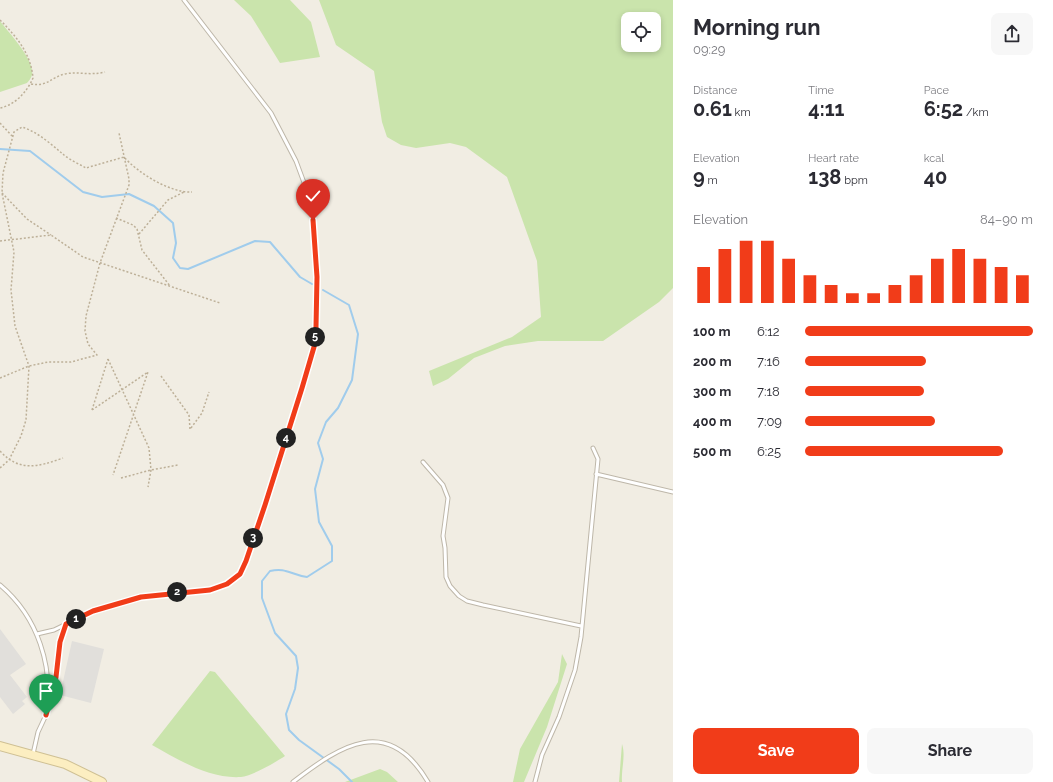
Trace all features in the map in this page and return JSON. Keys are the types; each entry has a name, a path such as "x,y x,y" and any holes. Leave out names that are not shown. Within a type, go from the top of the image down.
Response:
{"main road":[{"path":"0,746 65,764 102,782"}],"lane":[{"path":"37,634 54,630 93,611 141,597 210,590 227,584 240,574 246,561 265,505 314,347 317,303 316,249 313,220 306,188 296,161 271,113 184,0"},
{"path":"535,782 542,755 570,689 578,653 598,459 593,448"},
{"path":"423,462 443,485 448,498 443,532 445,568 450,586 459,596 467,601 483,605 581,626"},
{"path":"596,474 673,492"},
{"path":"0,585 24,612 37,634 48,676 50,696 46,715"},
{"path":"33,754 38,732 46,715 56,677 61,637 66,624"},
{"path":"293,782 316,764 335,752 358,742 382,742 408,756 428,782"}],"path":[{"path":"0,20 25,50 32,63 33,78 19,98 8,106 0,108"},
{"path":"30,84 40,85 50,82 64,74 94,75 105,72"},
{"path":"0,123 12,136"},
{"path":"0,468 9,460 21,436 26,420 29,366 14,326 11,290 14,256 12,239 2,193 3,173 12,136 22,127 28,129 55,146 65,156 86,168 124,157"},
{"path":"0,378 29,366 48,362 71,362 96,355 88,344 85,331 86,316 100,263 128,185 124,157 118,133"},
{"path":"124,157 132,166 151,179 184,192 192,192"},
{"path":"139,234 168,200 184,192"},
{"path":"2,193 27,219 83,257 220,303"},
{"path":"116,218 133,225 139,234 142,250 170,286"},
{"path":"0,241 51,235"},
{"path":"113,475 133,415 148,372 122,390 92,410 108,359 122,390 133,415 148,448 150,470 148,487"},
{"path":"161,376 189,415 190,429 202,413 209,392"},
{"path":"0,451 9,460 20,465 33,466 47,464 63,458"},
{"path":"120,478 150,470 178,466"}],"green space":[{"path":"234,0 290,0 311,22 320,57 280,63 251,16"},
{"path":"319,0 673,0 673,288 659,302 603,341 538,341 505,346 474,358 448,379 433,386 429,371 512,337 541,317 537,261 507,177 466,147 450,143 416,148 401,145 387,137 382,122 374,71 336,45"},
{"path":"0,21 26,54 32,69 32,75 27,83 0,92"},
{"path":"562,654 567,664 547,727 524,782 513,782 520,749 558,682"},
{"path":"210,671 215,672 285,756 246,776 229,777 206,772 173,757 152,745"},
{"path":"622,744 624,753 622,782 619,782"},
{"path":"380,769 387,772 398,782 345,782"}],"shaded area":[{"path":"0,629 26,664 10,675 27,697 22,701 25,704 13,714 0,697"},
{"path":"72,641 104,649 91,703 60,695"}],"waterway":[{"path":"0,149 30,151 83,192 102,197 129,194 154,206 173,223 176,243 173,258 180,268 188,269 255,241 270,242 300,277 312,284"},
{"path":"323,290 349,305 358,334 352,380 338,408 326,422 318,443 323,459 315,489 319,522 332,546 332,561 307,577 280,570 270,571 262,581 262,598 275,633 296,656 298,668 295,689 286,714 289,730 299,740 339,769 352,782"}],"route":[{"path":"46,715 56,677 62,632 66,624 93,611 141,597 168,593 210,590 227,584 240,574 246,561 265,505 308,371 314,347 317,277 313,220"}]}
